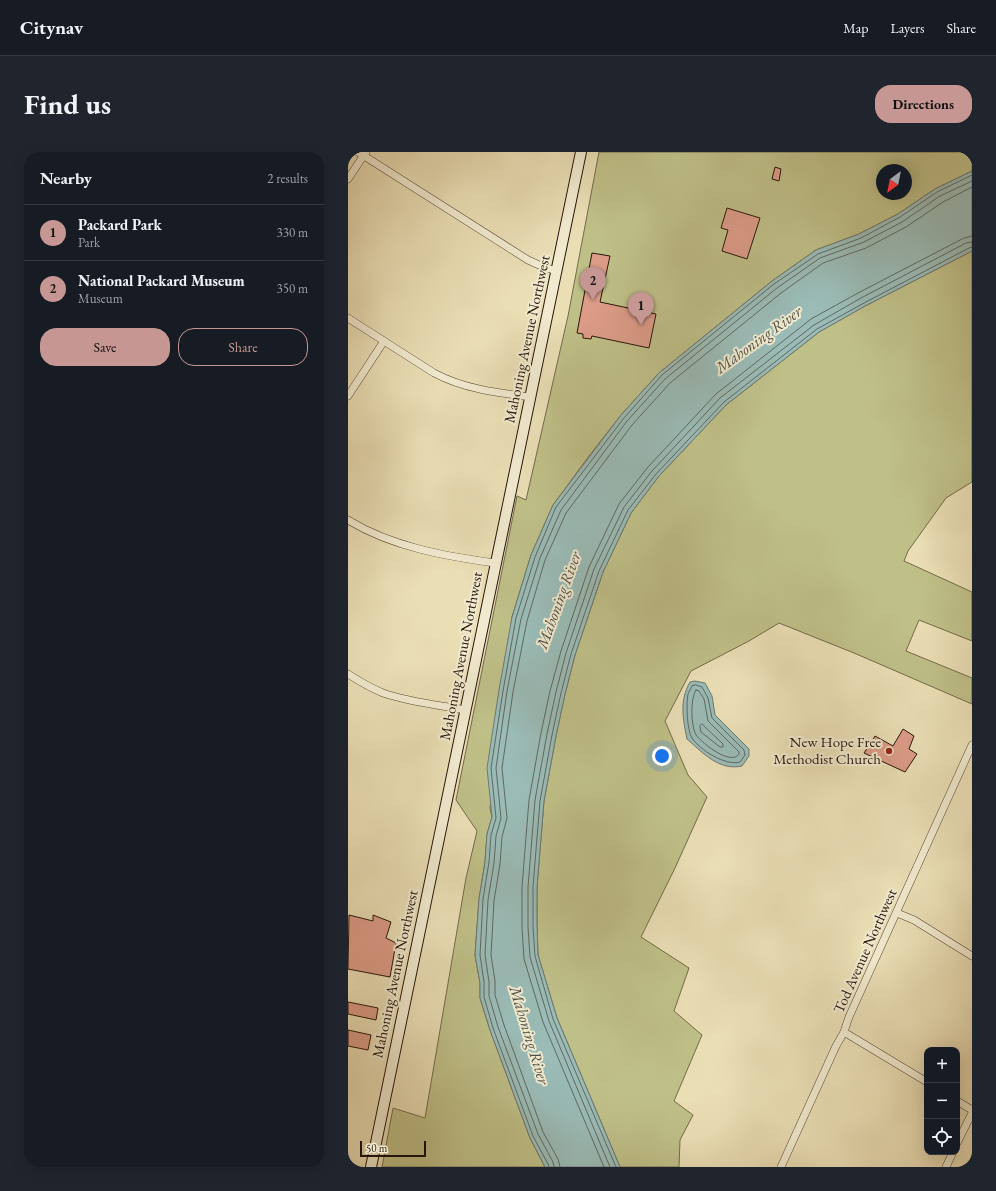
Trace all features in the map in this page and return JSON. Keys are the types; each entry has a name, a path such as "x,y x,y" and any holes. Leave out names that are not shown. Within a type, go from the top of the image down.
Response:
{"main road":[{"name":"Mahoning Avenue Northwest","path":"370,1167 495,563 503,534 581,152"}],"street":[{"path":"348,179 362,153 528,260 556,271"},
{"path":"348,318 434,373 448,380 467,386 506,394 531,397"},
{"path":"348,396 384,341"},
{"path":"348,520 383,538 407,546 495,563"},
{"path":"348,674 384,693 401,698 465,710"},
{"name":"Tod Avenue Northwest","path":"781,1167 836,1046 844,1032 849,1017 972,745"},
{"path":"897,913 914,920 972,956"},
{"path":"844,1032 924,1080"},
{"path":"960,1103 972,1110"},
{"path":"960,1137 972,1113"},
{"path":"946,1167 952,1155"}],"green space":[{"path":"599,152 972,152 972,171 935,189 898,214 859,234 816,250 772,281 659,373 621,415 553,505 531,555 512,617 490,808 492,817 487,834 485,862 479,899 475,955 480,983 480,998 490,1030 530,1138 545,1167 382,1167 393,1108 425,1118 466,878 477,831 456,800 517,496 526,500 568,316"},
{"path":"972,251 972,482 946,498 908,551 904,561 972,592 972,641 919,620 906,651 972,678 972,704 854,653 779,623 749,641 691,671 665,721 688,775 707,797 675,868 641,937 689,968 674,1011 702,1035 674,1101 693,1115 680,1140 679,1167 620,1167 557,1018 538,955 537,926 537,887 544,801 556,736 575,655 603,572 631,513 659,476 726,405 819,332 865,306"}],"water":[{"name":"Mahoning River","path":"972,171 972,251 865,306 819,332 726,405 659,476 631,513 603,572 575,655 556,736 544,801 537,887 537,926 538,955 557,1018 620,1167 545,1167 530,1138 490,1030 480,998 480,983 475,955 479,899 485,862 487,834 492,817 487,768 512,617 531,555 553,505 621,415 659,373 772,281 816,250 859,234 898,214 935,189"},
{"path":"695,681 705,683 712,696 715,715 749,749 749,756 742,766 726,766 712,760 687,739 683,717 683,703 684,696 690,682"}],"building":[{"path":"775,167 781,169 779,181 772,179"},
{"path":"727,208 760,218 747,259 722,251 728,230 721,228"},
{"path":"592,253 610,256 600,302 656,314 649,348 592,336 591,339 583,338 583,334 577,333"},
{"name":"New Hope Free Methodist Church","path":"903,729 914,736 909,749 917,754 905,772 864,753 875,736 893,746"},
{"path":"349,915 373,921 373,915 391,922 386,938 396,943 390,977 348,969"},
{"path":"348,1002 378,1008 376,1020 348,1014"},
{"path":"348,1030 371,1035 368,1050 348,1046"}],"place":[{"name":"National Packard Museum","path":"593,300"},
{"name":"Packard Park","path":"641,325"},
{"name":"New Hope Free Methodist Church","path":"889,751"}]}
